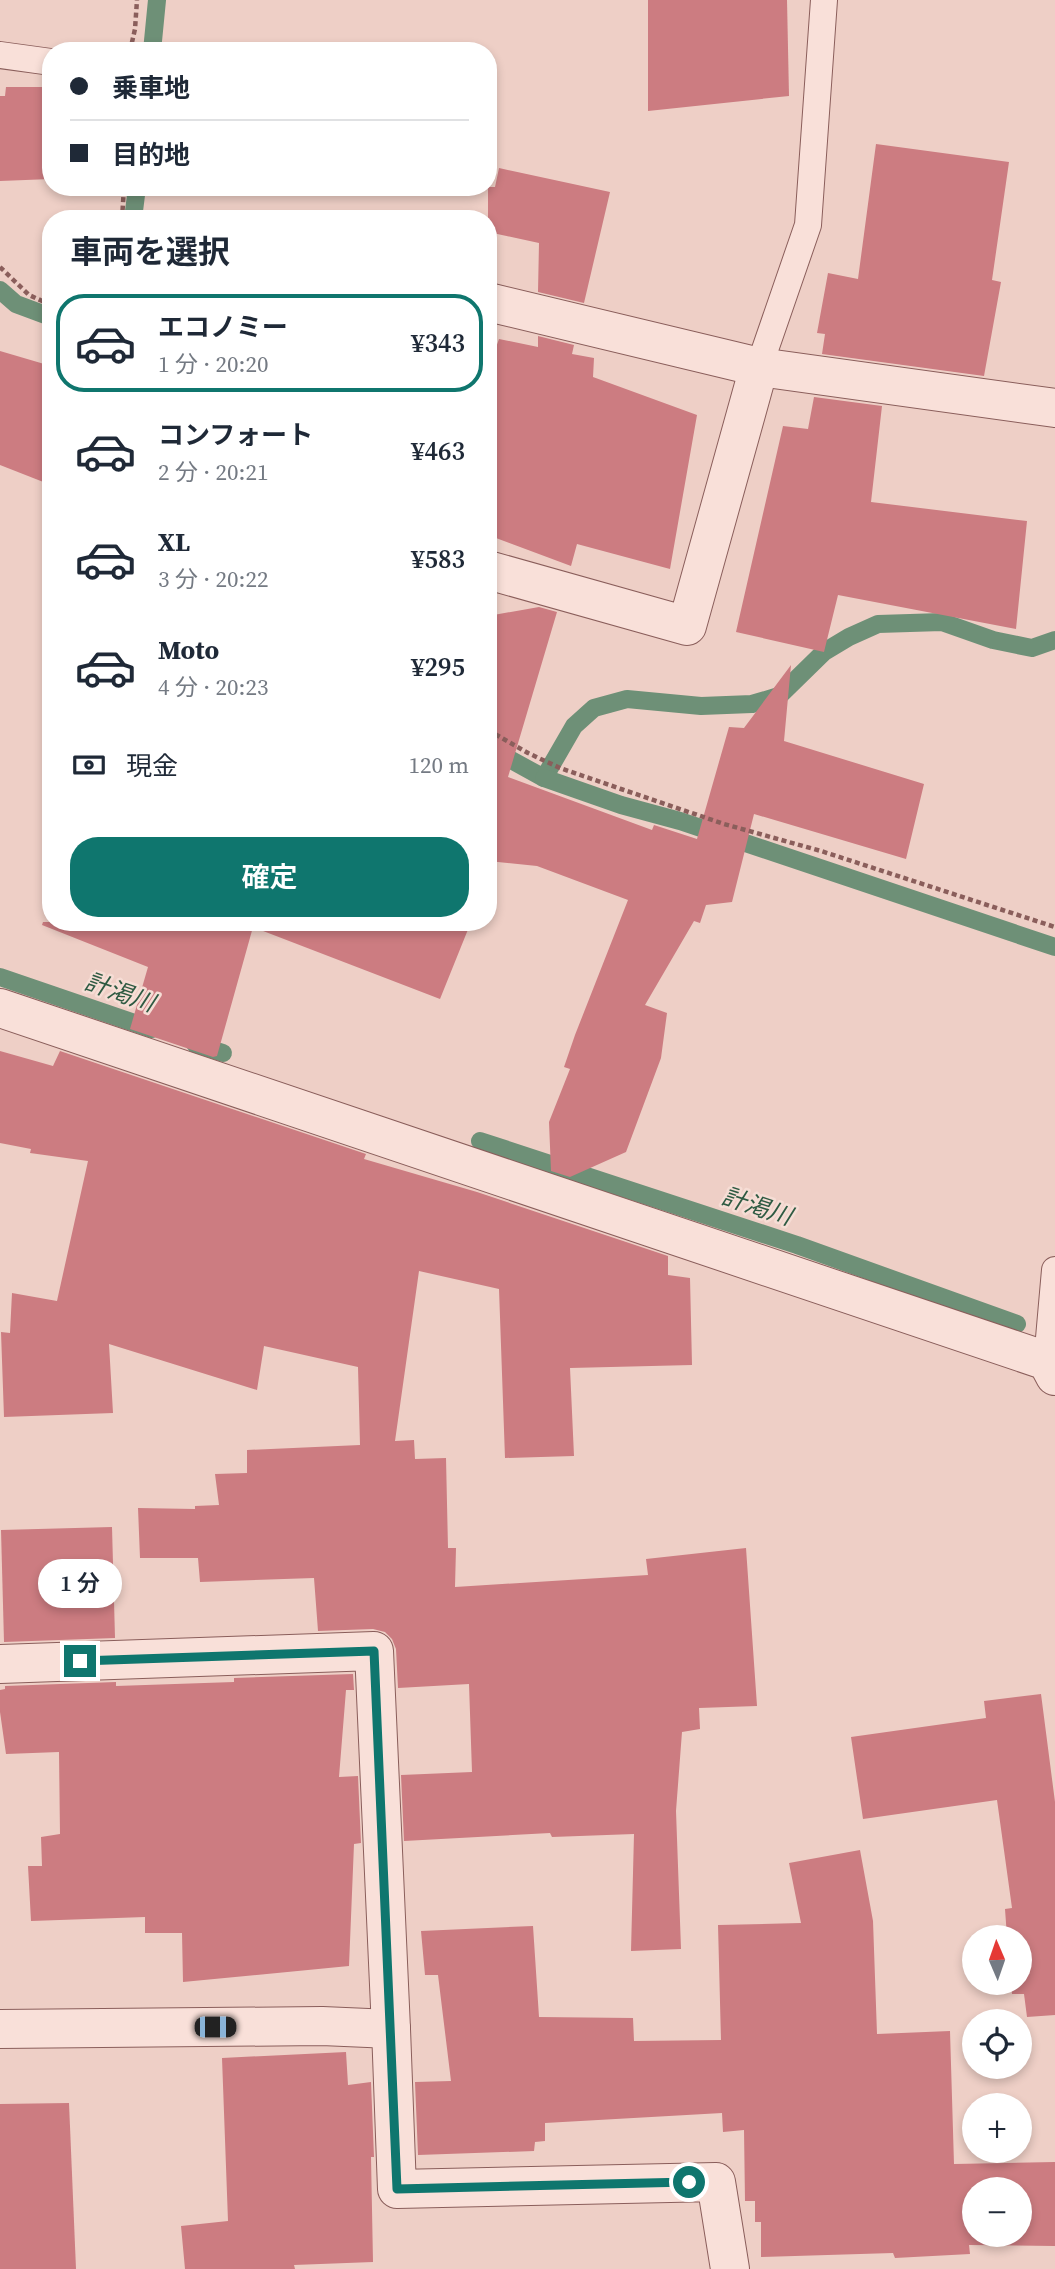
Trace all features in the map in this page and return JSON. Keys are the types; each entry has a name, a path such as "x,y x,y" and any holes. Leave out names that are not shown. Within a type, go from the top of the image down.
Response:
{"street":[{"path":"497,304 759,367 1055,408"},
{"path":"497,573 687,626 759,367"},
{"path":"0,1008 1051,1368"},
{"path":"0,1664 374,1651 397,2189 716,2182 730,2269"},
{"path":"0,2029 322,2026 391,2029"}],"lane":[{"path":"759,367 807,225 824,0"},
{"path":"0,55 42,61"},
{"path":"1051,1368 1055,1270"}],"path":[{"path":"133,42 137,0"},
{"path":"0,267 29,295 42,301"},
{"path":"497,735 560,768 724,824 821,851 1055,928"}],"building":[{"path":"648,0 787,0 789,96 648,111"},
{"path":"6,87 42,87 42,179 0,181 0,96 5,96"},
{"path":"876,144 1009,162 992,280 1001,282 984,376 822,354 825,334 817,333 828,273 858,279"},
{"path":"499,168 610,192 584,303 538,292 539,243 497,234 497,210 488,210 488,196 497,196"},
{"path":"538,336 574,345 572,354 594,358 593,377 697,415 670,569 577,544 571,566 497,538 497,345 499,339 538,347"},
{"path":"0,351 42,363 42,481 0,465"},
{"path":"814,397 882,406 871,502 1027,521 1016,629 838,595 824,652 736,632 783,426 808,429"},
{"path":"539,607 557,612 508,777 652,830 654,825 697,839 729,727 744,728 791,665 784,741 924,784 906,859 754,814 732,902 706,905 700,923 694,921 645,1005 667,1013 661,1058 626,1152 570,1177 551,1171 549,1122 570,1069 564,1067 575,1035 628,900 537,866 497,862 497,614"},
{"path":"57,931 252,931 217,1056 213,1057 130,1029 148,967"},
{"path":"263,931 467,931 440,999"},
{"path":"0,1051 53,1066 60,1051 366,1154 364,1159 477,1192 668,1256 668,1275 690,1278 692,1365 570,1368 574,1456 505,1458 499,1289 419,1271 395,1441 414,1440 415,1459 446,1458 448,1548 456,1548 455,1587 648,1575 646,1559 746,1548 757,1706 699,1708 700,1729 682,1732 676,1811 681,1949 631,1951 634,1834 552,1837 550,1833 404,1841 401,1775 472,1772 469,1684 398,1688 396,1649 385,1632 373,1629 318,1631 314,1578 200,1582 198,1558 140,1558 138,1508 195,1509 195,1506 219,1505 215,1474 247,1473 247,1450 360,1445 358,1367 264,1346 257,1390 109,1344 113,1413 4,1417 1,1332 10,1333 12,1293 57,1301 88,1161 30,1153 31,1149 0,1143"},
{"path":"112,1527 115,1638 4,1642 1,1530"},
{"path":"353,1674 354,1690 346,1690 339,1777 358,1776 361,1843 354,1844 349,1966 183,1982 182,1933 145,1933 145,1917 31,1921 28,1866 42,1866 41,1837 60,1834 59,1752 6,1754 0,1712 0,1690 5,1689 5,1686 234,1682 234,1678"},
{"path":"1041,1694 1055,1802 1055,2015 1032,2017 1032,2009 1026,2009 1024,1995 1032,1995 1032,1925 1006,1925 1005,1909 1012,1908 997,1800 863,1819 851,1737 986,1718 984,1701"},
{"path":"860,1850 873,1921 877,2034 950,2031 954,2164 1055,2162 1055,2246 1032,2246 1032,2177 962,2177 962,2247 969,2247 970,2254 895,2258 893,2253 761,2257 761,2222 755,2222 755,2201 745,2201 744,2130 723,2132 722,2113 545,2123 545,2141 535,2142 534,2151 418,2155 415,2082 451,2081 438,1975 425,1975 421,1931 533,1926 539,2017 633,2018 634,2041 721,2040 718,1925 801,1923 789,1863"},
{"path":"346,2052 348,2085 371,2082 374,2157 371,2157 373,2262 294,2265 295,2269 185,2269 181,2226 228,2221 222,2058"},
{"path":"69,2103 76,2269 0,2269 0,2104"}],"waterway":[{"path":"153,42 157,0"},
{"path":"134,210 136,196"},
{"path":"0,290 16,304 42,314"},
{"path":"497,752 544,778 574,726 594,708 627,699 701,706 752,704 779,696 824,652 878,624 942,622 993,640 1032,648 1055,640"},
{"path":"544,778 1055,947"},
{"name":"計渇川","path":"0,977 152,1029"},
{"name":"計渇川","path":"195,1044 223,1053"},
{"name":"計渇川","path":"480,1141 797,1245 1017,1324"}],"route":[{"path":"80,1661 374,1651 397,2189 689,2182"}]}
